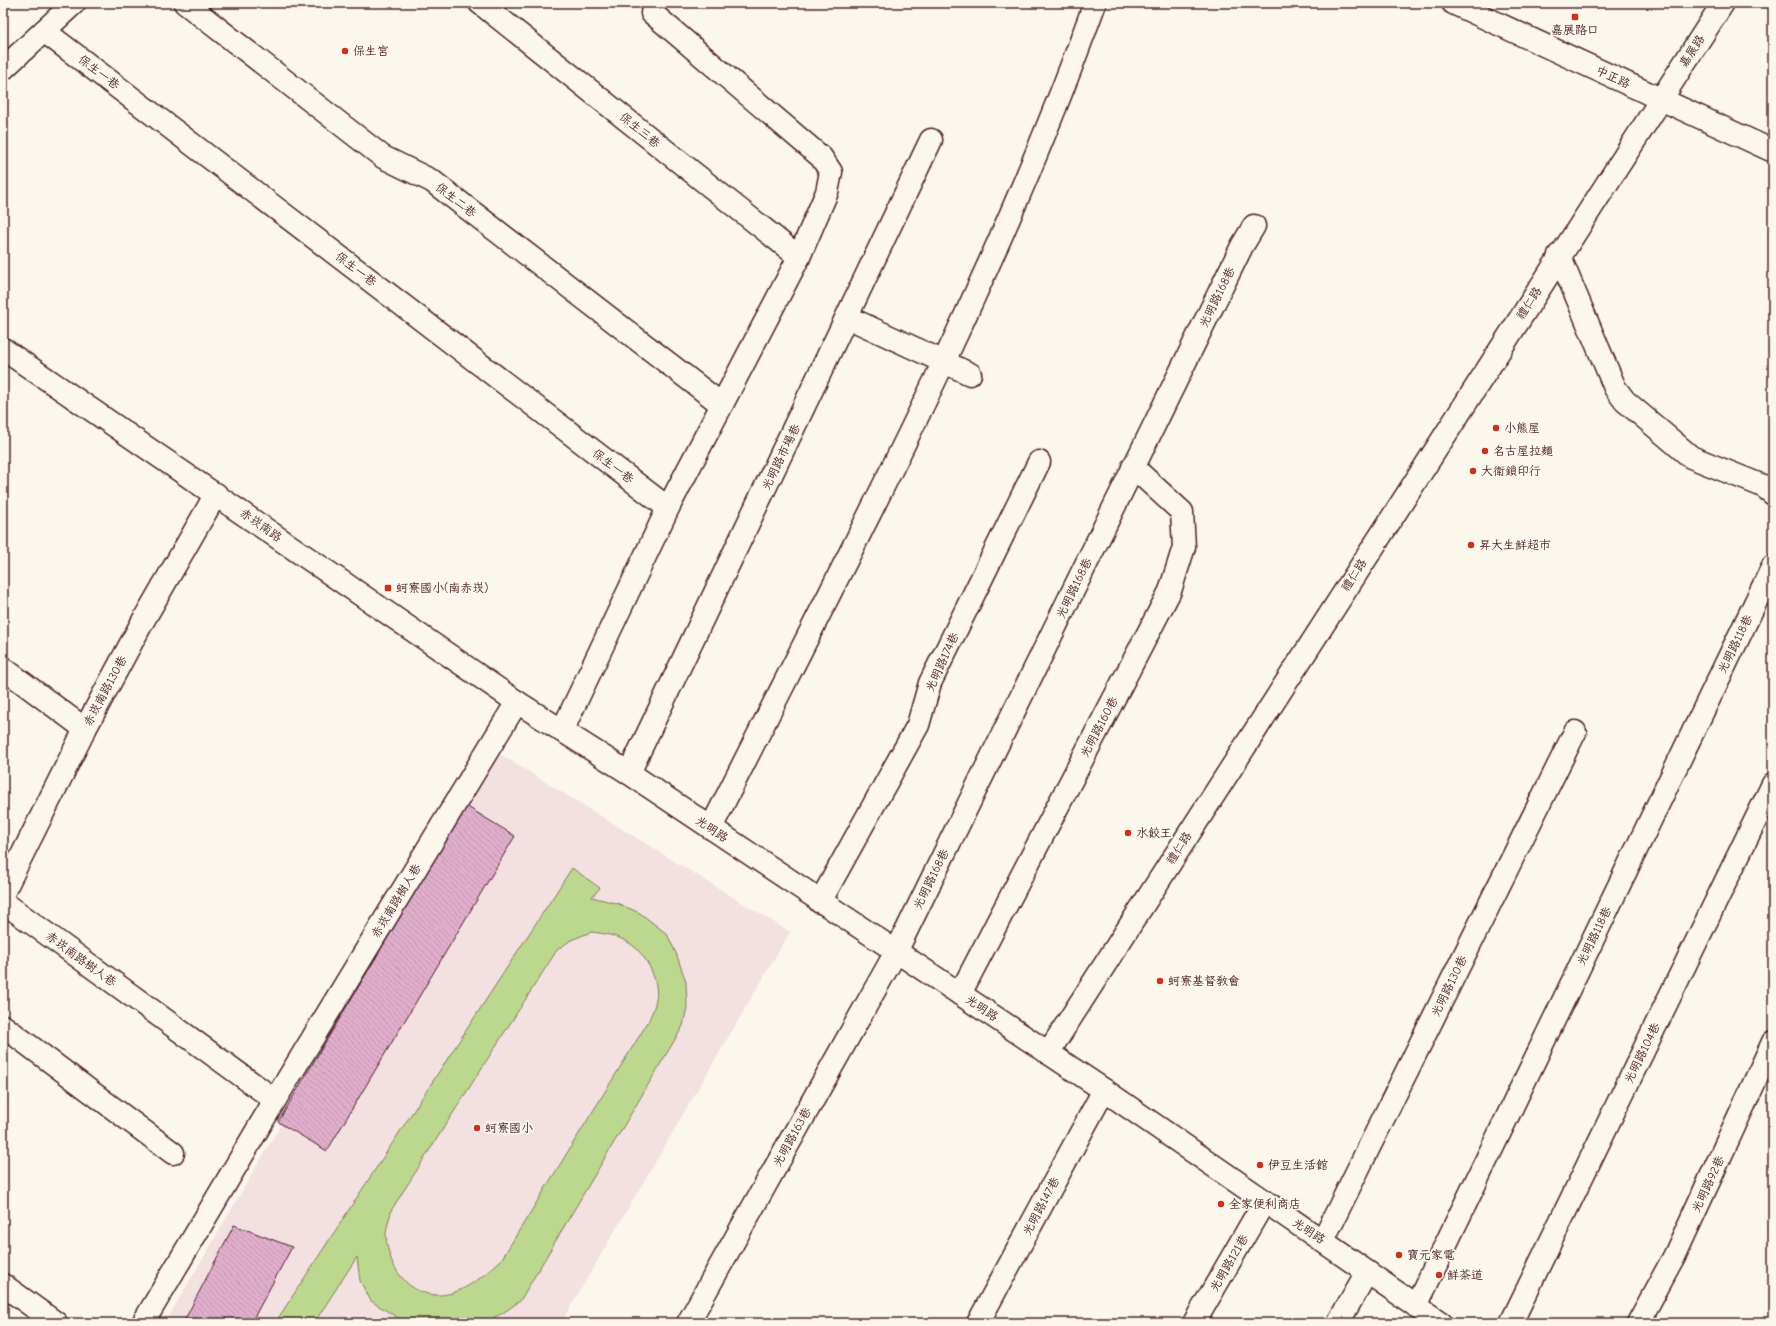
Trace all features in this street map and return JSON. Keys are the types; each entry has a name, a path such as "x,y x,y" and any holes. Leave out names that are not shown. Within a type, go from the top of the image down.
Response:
{"street":[{"path":"3,69 74,3"},
{"name":"保生二巷","path":"185,3 383,157 432,181 721,404"},
{"name":"保生三巷","path":"480,3 799,257"},
{"path":"711,828 945,361 1063,92 1095,3"},
{"name":"中正路","path":"1453,3 1773,151"},
{"name":"嘉展路","path":"1661,99 1723,3"},
{"path":"562,731 668,508 799,257 827,192 831,172 821,157 652,13"},
{"name":"保生一巷","path":"44,31 668,508"},
{"name":"禮仁路","path":"1048,1053 1559,255 1661,99"},
{"name":"光明路市場巷","path":"629,773 931,140"},
{"name":"光明路168巷","path":"896,952 1133,467 1242,246 1254,226"},
{"path":"1559,255 1615,388 1626,401 1691,457 1763,486 1773,494"},
{"path":"847,317 945,361 970,374"},
{"name":"赤崁南路","path":"3,349 517,702"},
{"name":"光明路174巷","path":"820,902 918,725 930,683 1039,462"},
{"name":"光明路160巷","path":"960,994 1170,591 1184,547 1182,512 1133,467"},
{"name":"赤崁南路130巷","path":"3,893 85,729 143,621 216,494"},
{"name":"光明路118巷","path":"1416,1306 1773,566"},
{"path":"3,668 85,729"},
{"name":"光明路","path":"517,702 629,773 820,902 1104,1090 1441,1323"},
{"name":"赤崁南路樹人巷","path":"143,1323 275,1100 517,702"},
{"name":"光明路130巷","path":"1323,1240 1575,732"},
{"name":"光明路104巷","path":"1511,1323 1773,784"},
{"name":"赤崁南路樹人巷","path":"3,902 275,1100"},
{"name":"光明路163巷","path":"688,1323 896,952"},
{"path":"3,1026 173,1153"},
{"name":"光明路92巷","path":"1638,1323 1674,1257 1773,1042"},
{"name":"光明路147巷","path":"978,1323 1104,1090"},
{"name":"光明路121巷","path":"1194,1323 1264,1202"},
{"path":"1338,1323 1368,1272"},
{"path":"3,1285 56,1323"}],"shaded area":[{"name":"蚵寮國小","path":"498,753 790,932 561,1323 165,1323"}],"green space":[{"path":"572,868 600,888 592,897 619,904 640,913 667,934 676,953 686,982 687,1007 683,1026 520,1301 503,1313 483,1323 406,1323 371,1301 360,1281 357,1257 314,1323 275,1323","holes":["591,932 602,933 628,942 635,947 647,962 652,972 657,992 655,1005 648,1022 501,1260 473,1283 449,1294 428,1294 418,1290 409,1285 401,1277 391,1258 386,1236 392,1209 557,950 571,940"]}],"building":[{"path":"466,806 515,836 327,1151 278,1122"},
{"path":"234,1225 292,1247 251,1323 183,1323"}],"place":[{"name":"嘉展路口","path":"1575,17"},
{"name":"保生宮","path":"345,51"},
{"name":"小熊屋","path":"1496,428"},
{"name":"名古屋拉麵","path":"1485,451"},
{"name":"大衛鎖印行","path":"1473,471"},
{"name":"昇大生鮮超市","path":"1471,545"},
{"name":"蚵寮國小(南赤崁)","path":"388,588"},
{"name":"水餃王","path":"1128,833"},
{"name":"蚵寮基督教會","path":"1160,981"},
{"name":"蚵寮國小","path":"477,1128"},
{"name":"伊豆生活館","path":"1260,1165"},
{"name":"全家便利商店","path":"1221,1204"},
{"name":"寶元家電","path":"1399,1255"},
{"name":"鮮茶道","path":"1439,1275"}]}
